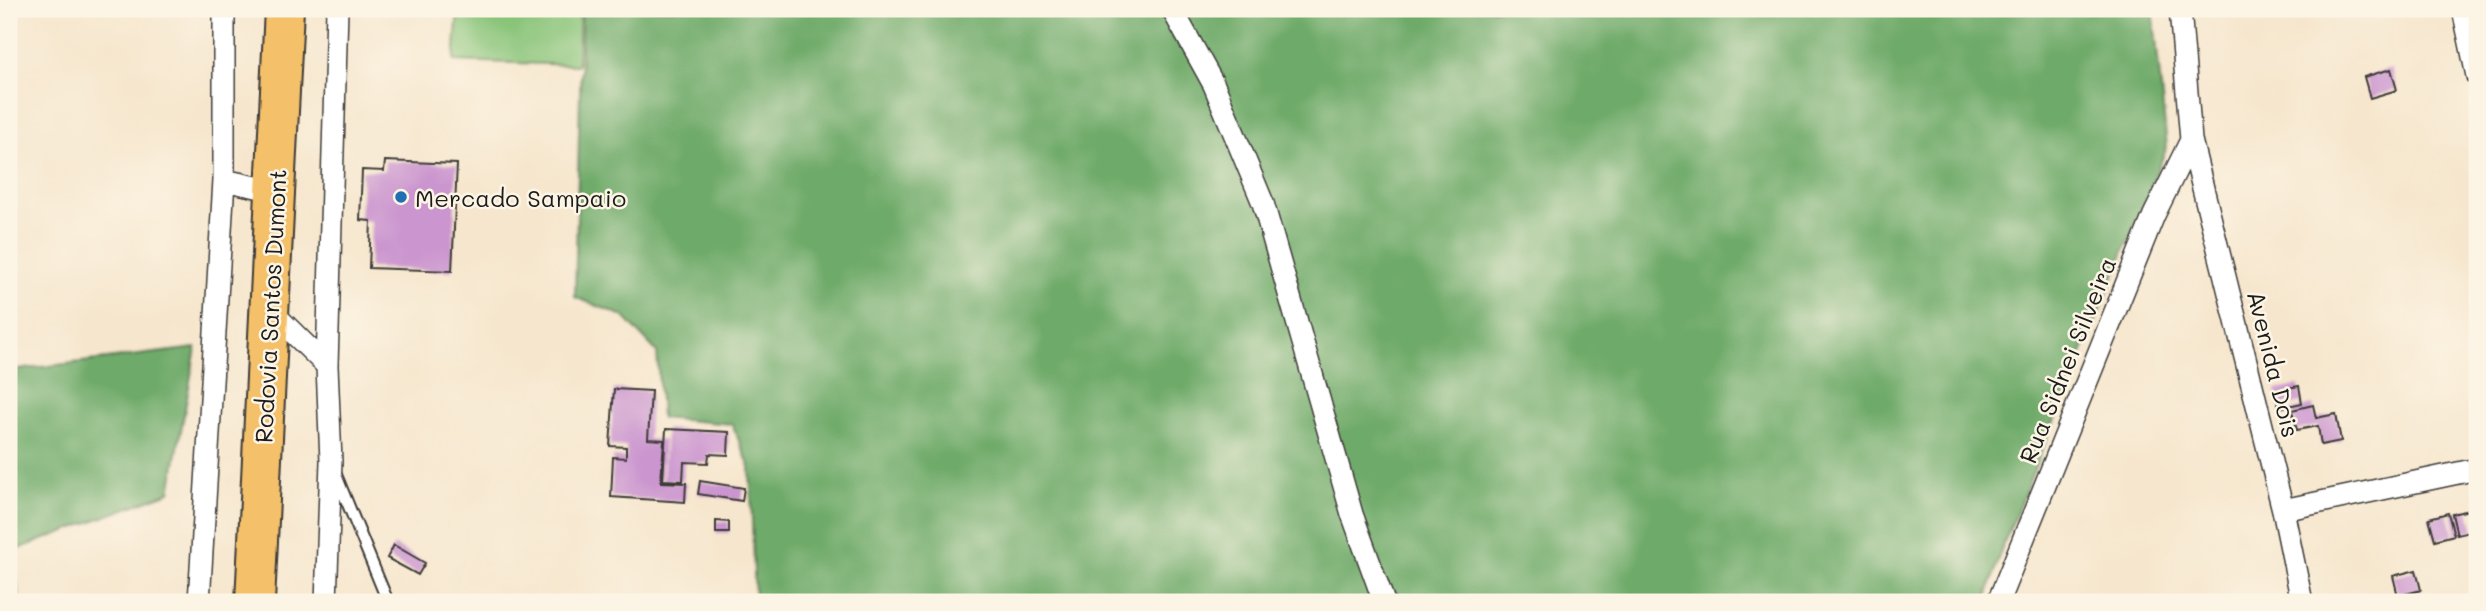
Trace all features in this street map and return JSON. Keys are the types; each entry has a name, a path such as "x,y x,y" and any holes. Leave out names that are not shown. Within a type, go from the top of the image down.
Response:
{"highway":[{"name":"Rodovia Santos Dumont","path":"255,602 284,9"}],"street":[{"path":"200,602 224,180 224,9"},
{"path":"326,602 331,461 327,366 337,9"},
{"path":"1172,9 1214,85 1264,203 1352,514 1384,602"},
{"name":"Avenida Dois","path":"2180,9 2191,140 2283,510 2302,602"},
{"path":"2463,9 2477,76"},
{"name":"Rua Sidnei Silveira","path":"1998,602 2154,215 2191,140"},
{"path":"224,180 275,191"},
{"path":"270,310 327,366"},
{"path":"2283,510 2477,470"}],"lane":[{"path":"331,461 388,602"}],"green space":[{"path":"458,9 580,9 578,65 454,61"},
{"path":"582,9 2153,9 2167,147 2000,553 1986,602 755,602 750,467 732,424 661,418 657,352 623,316 575,297"},
{"path":"196,348 170,492 13,551 19,602 9,602 9,371"}],"building":[{"path":"2391,69 2397,90 2370,98 2364,77"},
{"path":"385,161 457,164 452,271 369,268 371,221 360,220 362,170 384,171"},
{"path":"2299,386 2302,403 2279,408 2276,390"},
{"path":"614,389 651,391 648,439 664,440 661,482 686,483 685,502 611,497 613,457 626,458 626,447 610,446"},
{"path":"2313,405 2316,418 2336,414 2341,441 2321,445 2318,426 2297,430 2292,410"},
{"path":"666,429 729,432 728,455 709,454 708,463 684,462 683,481 663,480"},
{"path":"700,481 744,488 742,501 698,494"},
{"path":"2469,510 2474,531 2457,535 2452,514"},
{"path":"2448,513 2454,535 2435,540 2429,518"},
{"path":"716,521 729,522 729,533 716,533"},
{"path":"394,545 425,563 418,575 387,558"},
{"path":"2416,570 2421,590 2398,596 2393,576"}],"place":[{"name":"Mercado Sampaio","path":"401,197"}]}
